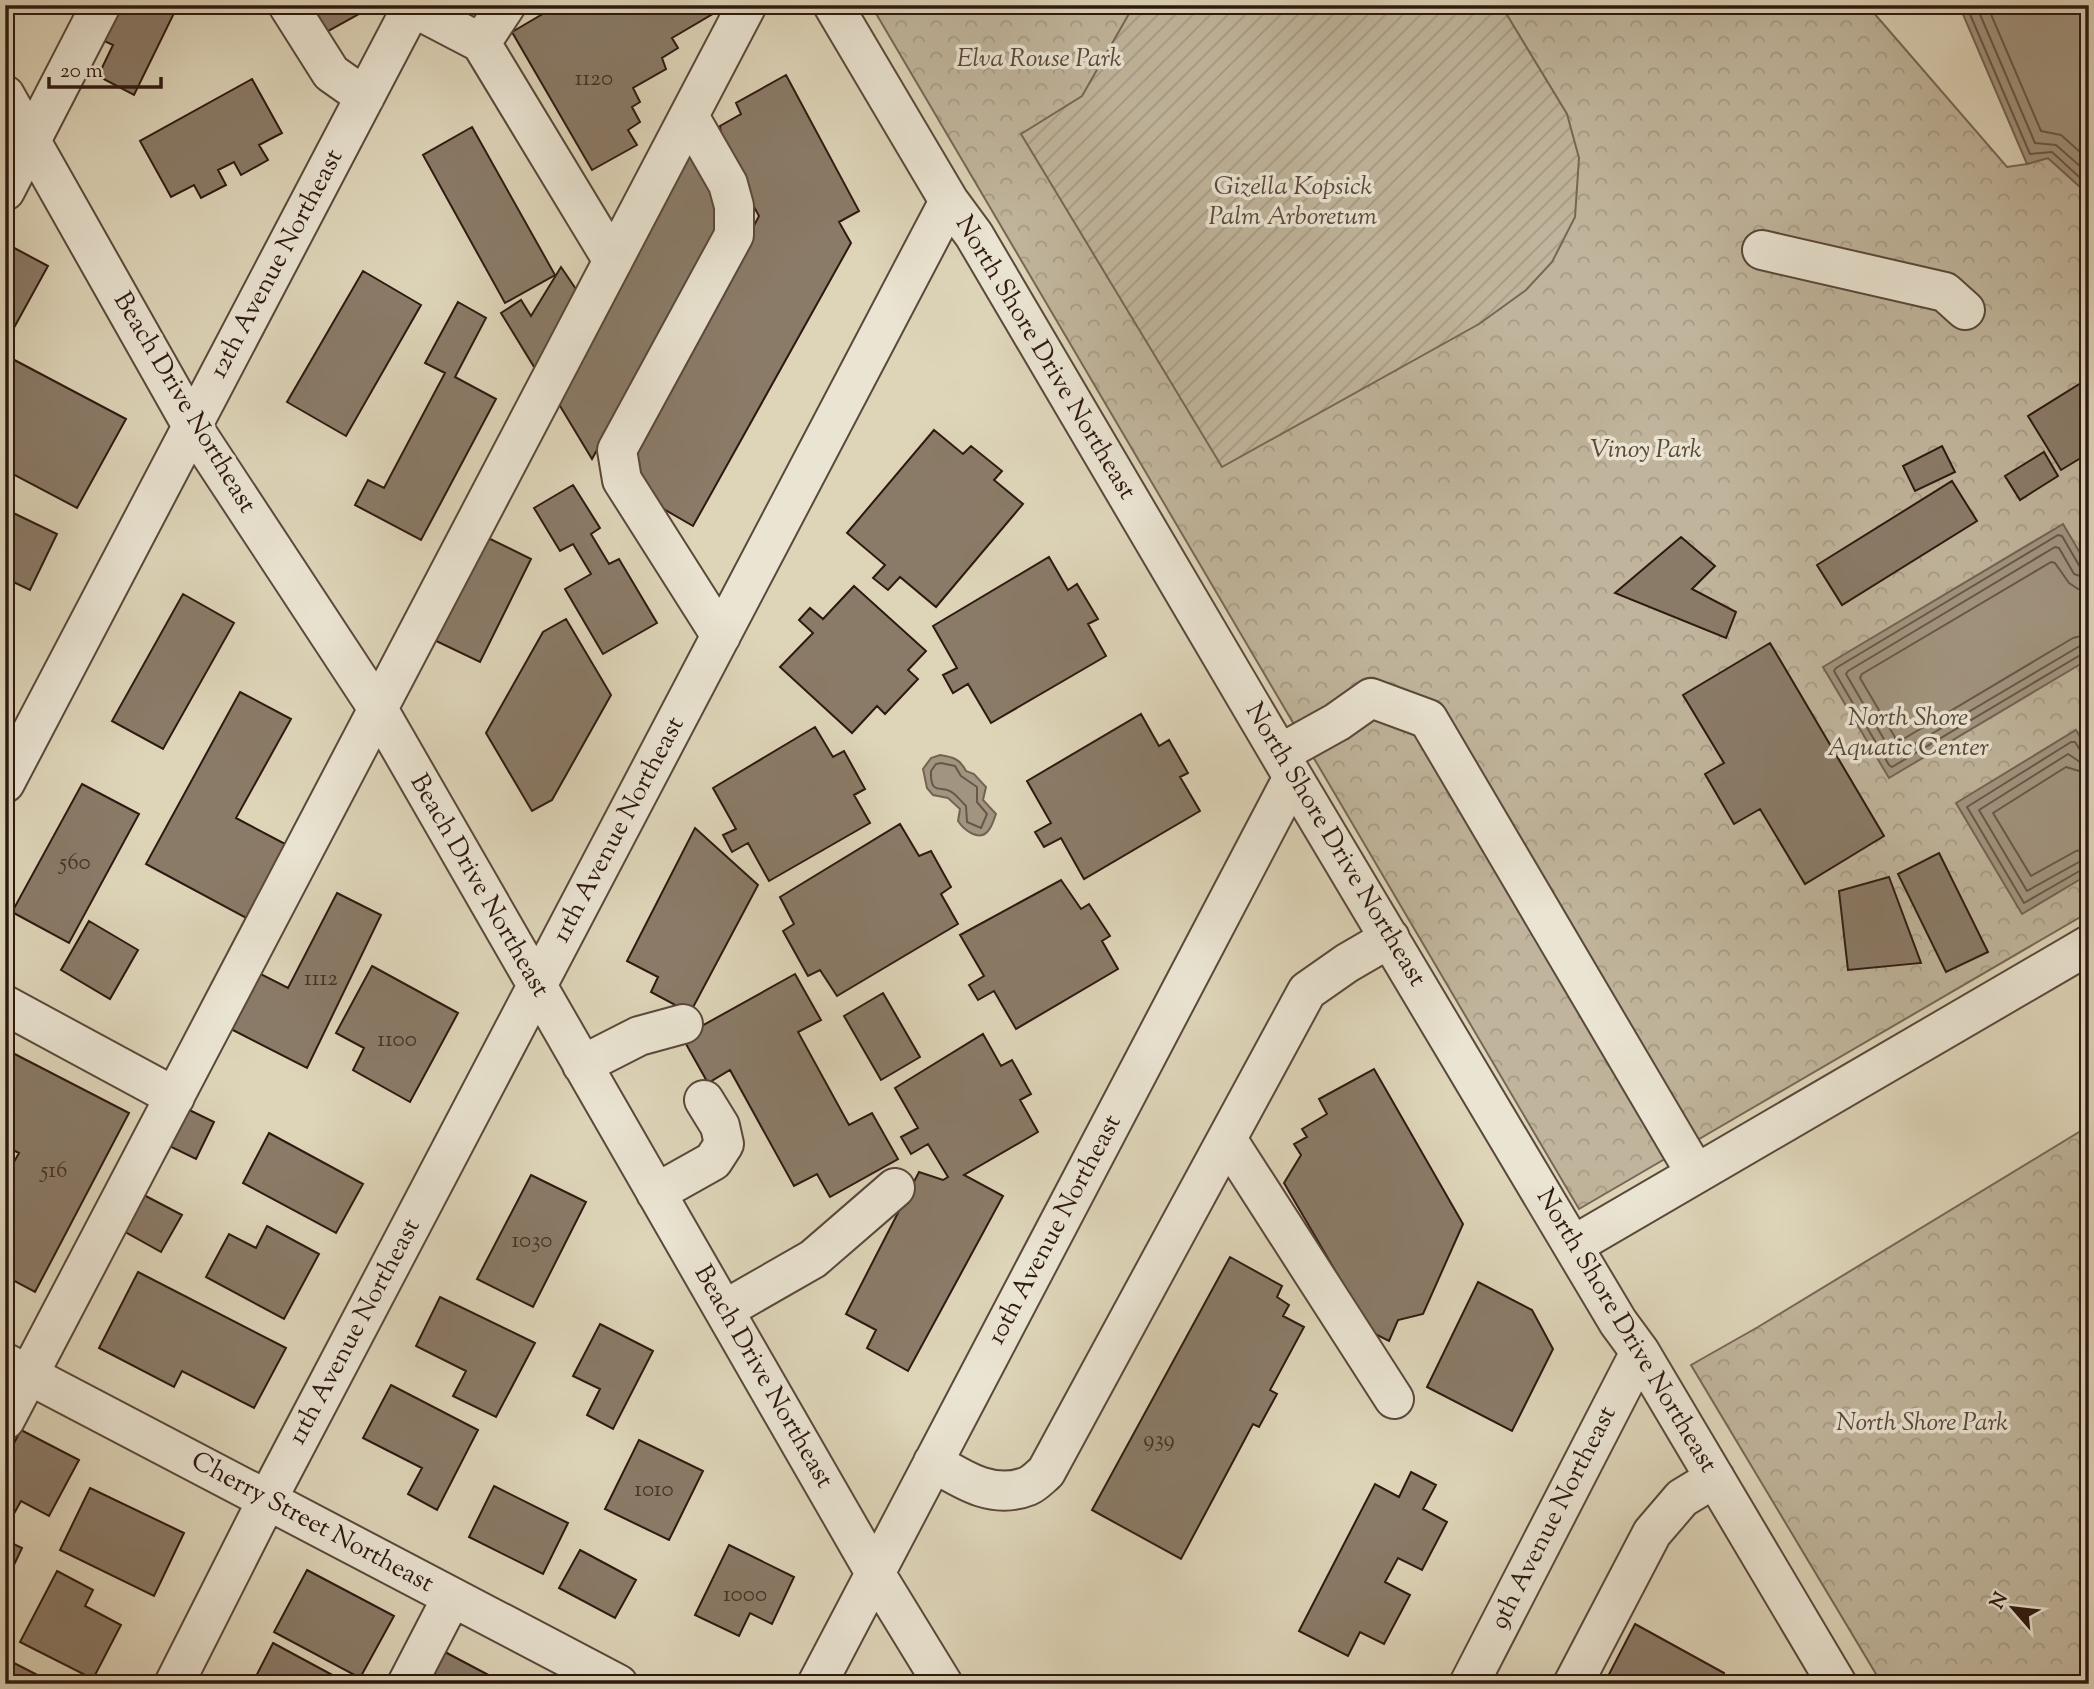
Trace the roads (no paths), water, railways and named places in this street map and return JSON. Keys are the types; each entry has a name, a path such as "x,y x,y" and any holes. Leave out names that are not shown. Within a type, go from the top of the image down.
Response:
{"street":[{"path":"5,191 101,5"},
{"path":"288,5 331,73 365,97"},
{"path":"481,43 506,5"},
{"path":"5,1420 17,1368 175,1097 747,5"},
{"name":"North Shore Drive Northeast","path":"833,5 949,201 974,235 1618,1322 1640,1352 1837,1684"},
{"path":"413,6 481,43 613,261"},
{"name":"12th Avenue Northeast","path":"5,783 413,6"},
{"name":"Beach Drive Northeast","path":"5,96 192,426 378,709 875,1573 943,1684"},
{"path":"689,116 728,184 734,206 734,235 617,450 622,480 721,636"},
{"name":"11th Avenue Northeast","path":"174,1684 267,1500 949,201"},
{"path":"1762,250 1945,292 1965,310"},
{"path":"1287,765 1337,722 1371,698 1428,719 1696,1174"},
{"name":"10th Avenue Northeast","path":"817,1684 933,1462 1287,765"},
{"path":"933,1462 969,1483 997,1492 1029,1485 1046,1472 1307,991 1390,938"},
{"path":"1574,1245 2089,945"},
{"path":"5,1005 175,1097"},
{"path":"582,1065 639,1036 683,1024"},
{"path":"656,1193 713,1161 724,1144 720,1126 704,1100"},
{"path":"1227,1139 1394,1399"},
{"path":"724,1310 813,1258 895,1188"},
{"name":"9th Avenue Northeast","path":"1470,1683 1640,1352"},
{"name":"Cherry Street Northeast","path":"17,1368 618,1684"},
{"path":"1573,1684 1652,1533 1682,1498 1715,1478"},
{"path":"407,1684 452,1597"}],"water":[{"path":"1959,5 2089,5 2089,195 2048,158 2027,164"},
{"path":"2063,524 2089,568 2089,659 1889,778 1823,667"},
{"path":"2076,730 2089,752 2089,874 2022,914 1956,803"},
{"path":"940,755 959,761 966,771 974,774 986,787 983,800 996,814 991,827 984,834 976,835 964,828 958,821 960,809 948,798 933,795 927,788 923,769 931,758"}],"park label":[{"name":"Elva Rouse Park","path":"1039,59"},
{"name":"Gizella Kopsick Palm Arboretum","path":"1293,202"},
{"name":"Vinoy Park","path":"1646,450"},
{"name":"North Shore Aquatic Center","path":"1908,733"},
{"name":"North Shore Park","path":"1922,1423"}]}
